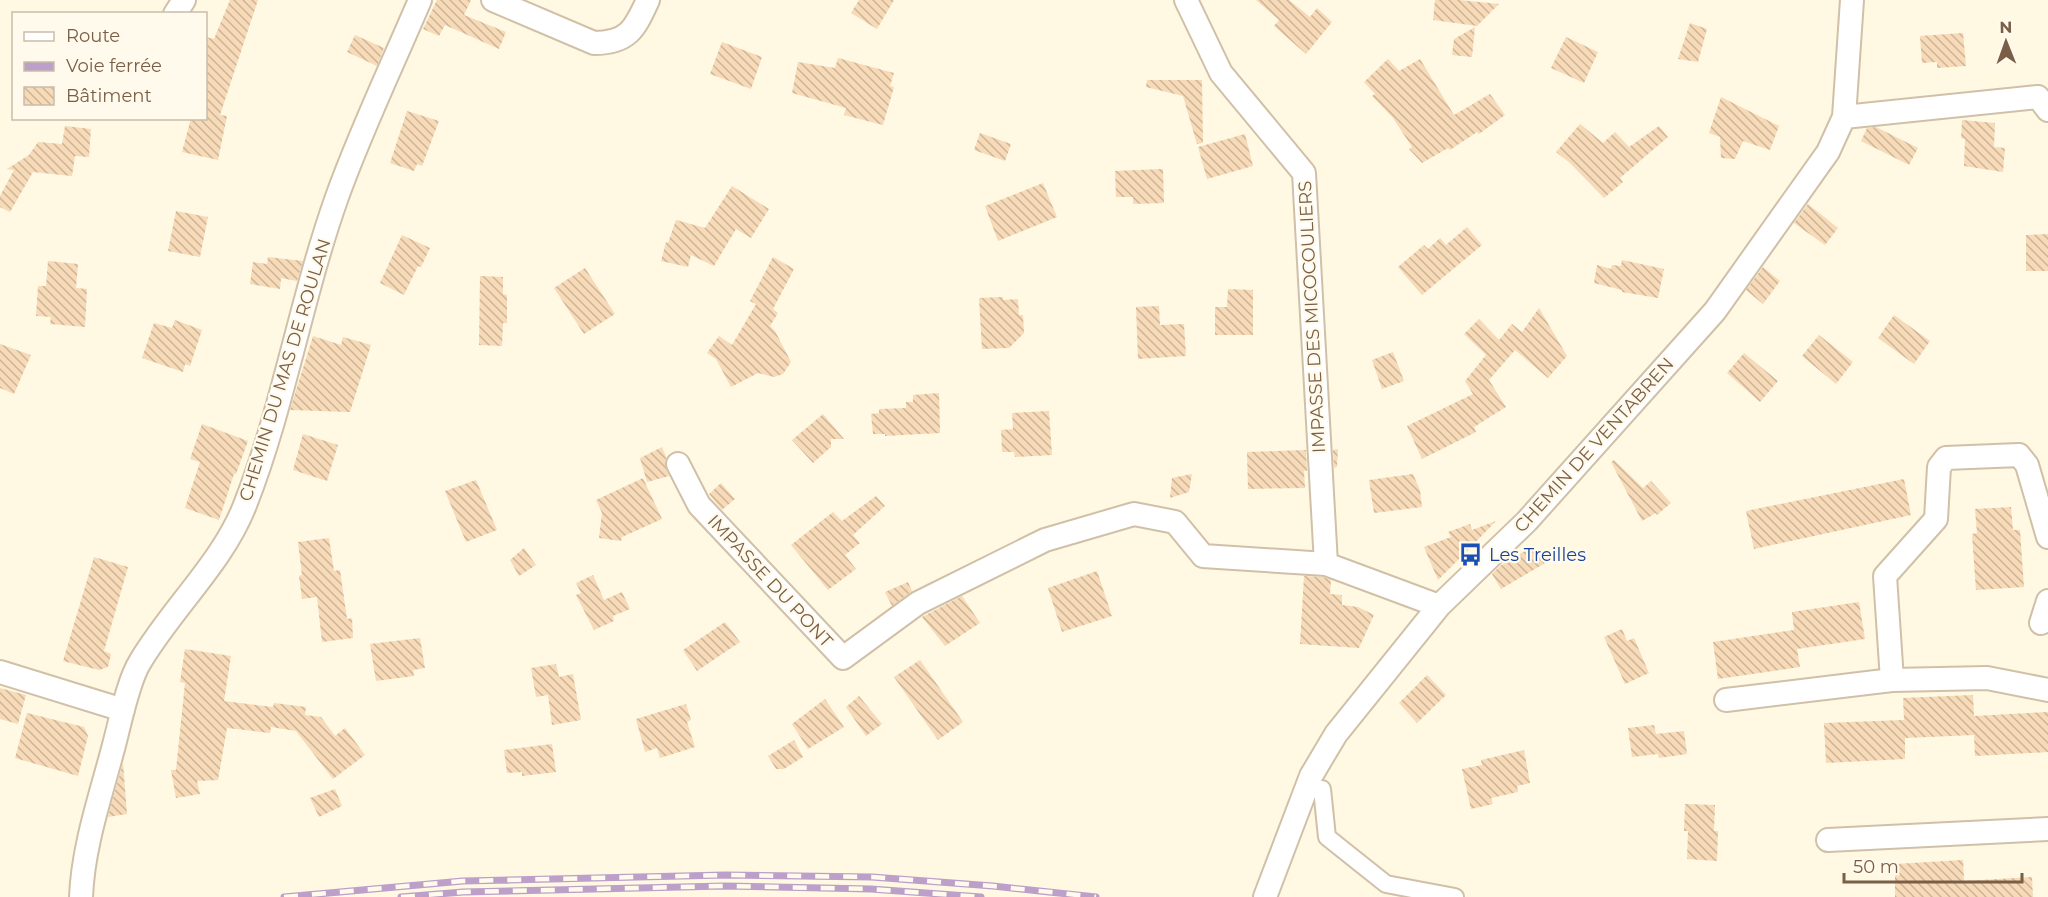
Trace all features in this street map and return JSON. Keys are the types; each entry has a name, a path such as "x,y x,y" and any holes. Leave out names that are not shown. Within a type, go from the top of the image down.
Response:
{"street":[{"name":"CHEMIN DU MAS DE ROULAN","path":"81,897 82,868 123,710 138,664 180,603 224,549 245,507 261,462 308,289 337,198 420,0"},
{"path":"493,0 594,43 610,43 635,27 648,0"},
{"name":"IMPASSE DES MICOCOULIERS","path":"1186,0 1221,73 1304,173 1326,564"},
{"name":"CHEMIN DE VENTABREN","path":"1265,897 1311,776 1336,734 1439,606 1527,521 1715,311 1827,152 1844,117 1852,0"},
{"path":"1844,117 2038,97 2048,110"},
{"path":"1892,680 1885,576 1936,519 1939,466 1946,458 2019,455 2026,465 2048,537"},
{"name":"IMPASSE DU PONT","path":"678,464 699,505 843,658 918,603 1045,540 1134,514 1175,522 1203,556 1326,564 1439,606"},
{"path":"2041,623 2048,601"},
{"path":"0,672 123,710"},
{"path":"1726,700 1892,680 1987,678 2048,690"},
{"path":"1322,789 1327,837 1386,884 1455,897"},
{"path":"1828,840 2048,829"}],"building":[{"path":"230,0 258,0 220,115 227,116 218,160 182,152 190,120 207,120 207,37 214,39"},
{"path":"437,0 471,0 464,15 506,32 499,49 445,25 439,36 423,29"},
{"path":"859,0 894,0 877,29 851,13"},
{"path":"1256,0 1289,0 1310,17 1317,8 1332,22 1306,54 1274,26 1279,20"},
{"path":"1435,0 1499,4 1477,26 1433,20"},
{"path":"1690,23 1707,29 1698,62 1678,59"},
{"path":"1475,27 1472,57 1452,55 1454,39"},
{"path":"1963,33 1966,66 1937,68 1937,62 1922,63 1920,36"},
{"path":"355,35 384,48 377,66 347,52"},
{"path":"1566,37 1598,52 1584,83 1551,68"},
{"path":"722,42 762,57 751,89 710,74"},
{"path":"838,58 894,73 890,86 894,87 883,125 844,115 846,108 792,93 798,62 835,68"},
{"path":"1388,59 1399,71 1420,59 1454,115 1490,94 1505,115 1479,134 1477,132 1450,150 1448,148 1422,163 1409,149 1412,147 1393,118 1372,96 1375,94 1364,82"},
{"path":"1147,80 1202,80 1203,143 1197,144 1183,96 1146,87"},
{"path":"1721,97 1779,126 1770,150 1743,141 1735,159 1721,158 1720,137 1709,133"},
{"path":"407,111 439,121 422,166 417,164 414,171 390,163"},
{"path":"1962,120 1995,123 1994,147 2005,148 2003,172 1964,166 1965,139 1961,138"},
{"path":"1580,124 1603,143 1615,132 1629,147 1659,126 1668,137 1620,178 1623,182 1604,198 1556,152"},
{"path":"65,126 91,129 89,157 75,156 72,176 33,172 10,212 0,207 0,196 14,170 7,169 29,155 38,142 62,144"},
{"path":"1876,127 1918,148 1909,165 1861,141 1867,128"},
{"path":"980,133 1011,144 1005,161 974,150"},
{"path":"1245,134 1253,166 1207,179 1198,147"},
{"path":"1163,169 1164,203 1133,204 1133,197 1116,197 1115,171"},
{"path":"1043,183 1057,217 998,241 985,206"},
{"path":"732,186 769,209 751,238 736,229 714,266 691,255 688,267 661,261 666,242 668,243 676,220 705,228"},
{"path":"1808,204 1838,228 1825,245 1794,223"},
{"path":"176,211 208,217 200,257 168,251"},
{"path":"1467,227 1482,245 1422,295 1398,267 1424,245 1428,249 1440,238 1446,245"},
{"path":"2048,234 2048,271 2026,271 2026,235"},
{"path":"402,235 430,248 404,295 380,283"},
{"path":"268,257 303,261 297,281 281,278 280,289 250,284 253,262 267,264"},
{"path":"773,257 794,269 773,309 778,313 770,326 791,362 783,374 774,377 758,373 731,387 716,359 707,353 719,336 732,345 756,304 750,301"},
{"path":"1622,260 1664,269 1658,298 1622,292 1622,290 1594,283 1597,265 1611,269 1612,265 1621,266"},
{"path":"48,261 78,264 76,288 87,289 85,327 50,324 51,317 36,316 38,286 46,286"},
{"path":"1763,267 1780,281 1763,304 1746,290"},
{"path":"585,268 615,314 584,334 554,288"},
{"path":"480,276 503,277 503,294 507,295 507,323 503,323 502,346 479,345"},
{"path":"1228,289 1253,290 1253,335 1215,335 1215,307 1227,307"},
{"path":"1003,297 1003,300 1018,299 1019,315 1023,315 1024,333 1009,348 982,349 979,298"},
{"path":"1159,306 1160,325 1184,324 1186,356 1138,359 1136,307"},
{"path":"1539,308 1567,356 1548,378 1515,350 1489,380 1506,407 1474,427 1476,432 1422,459 1407,426 1473,394 1465,381 1486,355 1464,334 1479,319 1499,340 1512,324 1522,332"},
{"path":"1894,315 1930,341 1914,364 1878,338"},
{"path":"175,320 202,330 190,366 185,364 183,372 142,358 154,323 172,328"},
{"path":"1819,335 1853,362 1836,384 1802,356"},
{"path":"313,336 341,345 343,337 371,345 350,412 290,410"},
{"path":"0,344 31,355 14,394 0,388"},
{"path":"1393,352 1404,381 1382,389 1372,360"},
{"path":"1744,353 1778,381 1760,402 1727,373"},
{"path":"939,393 940,433 885,436 885,434 873,434 871,414 879,413 879,409 906,408 906,402 913,402 913,395"},
{"path":"1049,411 1052,455 1015,457 1014,452 1002,452 1001,430 1013,429 1012,413"},
{"path":"823,414 844,439 831,439 831,447 813,463 792,440"},
{"path":"202,424 248,441 219,520 185,508 200,462 190,459"},
{"path":"303,434 338,445 327,481 293,470"},
{"path":"662,447 669,476 647,482 640,458"},
{"path":"1338,449 1337,467 1334,468 1333,450"},
{"path":"1306,450 1305,488 1248,489 1247,452"},
{"path":"1614,460 1643,488 1651,481 1671,503 1657,515 1656,513 1642,521 1611,462"},
{"path":"1192,474 1189,492 1170,498 1172,478"},
{"path":"1413,474 1420,490 1422,507 1374,513 1369,480"},
{"path":"643,478 662,519 622,537 621,541 599,538 602,513 596,500"},
{"path":"1904,479 1911,515 1754,549 1746,511"},
{"path":"476,480 497,530 466,542 445,491"},
{"path":"721,483 735,499 722,510 709,494"},
{"path":"876,496 885,506 853,535 860,543 845,555 856,569 828,590 791,545 833,512 842,521"},
{"path":"2011,507 2013,530 2020,530 2024,587 1976,590 1972,534 1977,533 1975,509"},
{"path":"1496,521 1438,580 1424,547 1451,537 1448,532 1470,524 1472,530"},
{"path":"329,538 334,571 340,570 347,619 352,618 353,638 322,642 317,597 302,599 298,542"},
{"path":"524,548 536,565 519,576 510,560"},
{"path":"1528,549 1552,559 1501,589 1492,574 1500,566"},
{"path":"94,557 128,567 104,651 111,654 108,667 99,670 63,661"},
{"path":"1097,571 1112,616 1062,632 1048,588"},
{"path":"593,575 604,600 622,592 630,609 613,616 614,621 594,630 576,595 581,593 576,583"},
{"path":"1304,576 1331,580 1330,594 1342,595 1342,605 1358,607 1374,615 1359,648 1300,644"},
{"path":"908,582 912,591 892,606 885,592"},
{"path":"962,596 980,623 945,646 922,617"},
{"path":"1859,602 1865,639 1797,649 1800,667 1718,679 1713,642 1794,630 1792,612"},
{"path":"725,622 740,642 697,671 683,650"},
{"path":"1622,629 1627,641 1634,638 1649,673 1625,684 1604,637"},
{"path":"420,638 425,668 413,670 414,676 376,681 370,644"},
{"path":"185,649 231,656 224,701 273,707 274,703 306,707 305,715 321,717 335,736 345,728 365,755 333,779 296,731 271,727 270,733 227,728 218,780 197,781 200,794 176,798 171,770 176,770 185,683 180,682"},
{"path":"920,660 963,722 938,740 894,677"},
{"path":"556,664 559,677 573,674 581,720 552,725 548,695 536,697 531,668"},
{"path":"1427,675 1446,695 1417,723 1399,703"},
{"path":"0,688 26,695 18,724 0,719"},
{"path":"1973,695 1974,716 2048,712 2048,752 1975,756 1974,735 1905,738 1905,759 1826,763 1824,723 1904,720 1903,698"},
{"path":"859,696 882,724 866,736 846,707"},
{"path":"825,699 844,727 808,749 792,724"},
{"path":"686,704 691,720 687,722 695,747 660,758 657,748 645,752 636,719"},
{"path":"27,713 84,727 88,736 78,776 15,758"},
{"path":"1654,725 1656,734 1684,731 1687,754 1659,758 1658,754 1632,757 1628,728"},
{"path":"794,740 803,757 784,769 776,769 768,756"},
{"path":"552,744 556,772 522,776 522,772 507,773 504,750"},
{"path":"1524,750 1530,783 1517,786 1518,792 1491,798 1493,804 1471,809 1462,769 1482,765 1481,760"},
{"path":"123,763 127,814 108,817 111,805"},
{"path":"335,789 342,806 319,817 310,798"},
{"path":"1685,804 1715,805 1714,831 1718,831 1717,861 1687,859 1688,831 1684,831"},
{"path":"1963,860 1964,881 2032,877 2033,897 1895,897 1895,864"}],"railway":[{"path":"284,897 463,881 725,875 872,877 1096,897"},
{"path":"401,897 463,892 725,886 871,889 981,897"}],"place":[{"name":"Les Treilles","path":"1471,555"}]}
